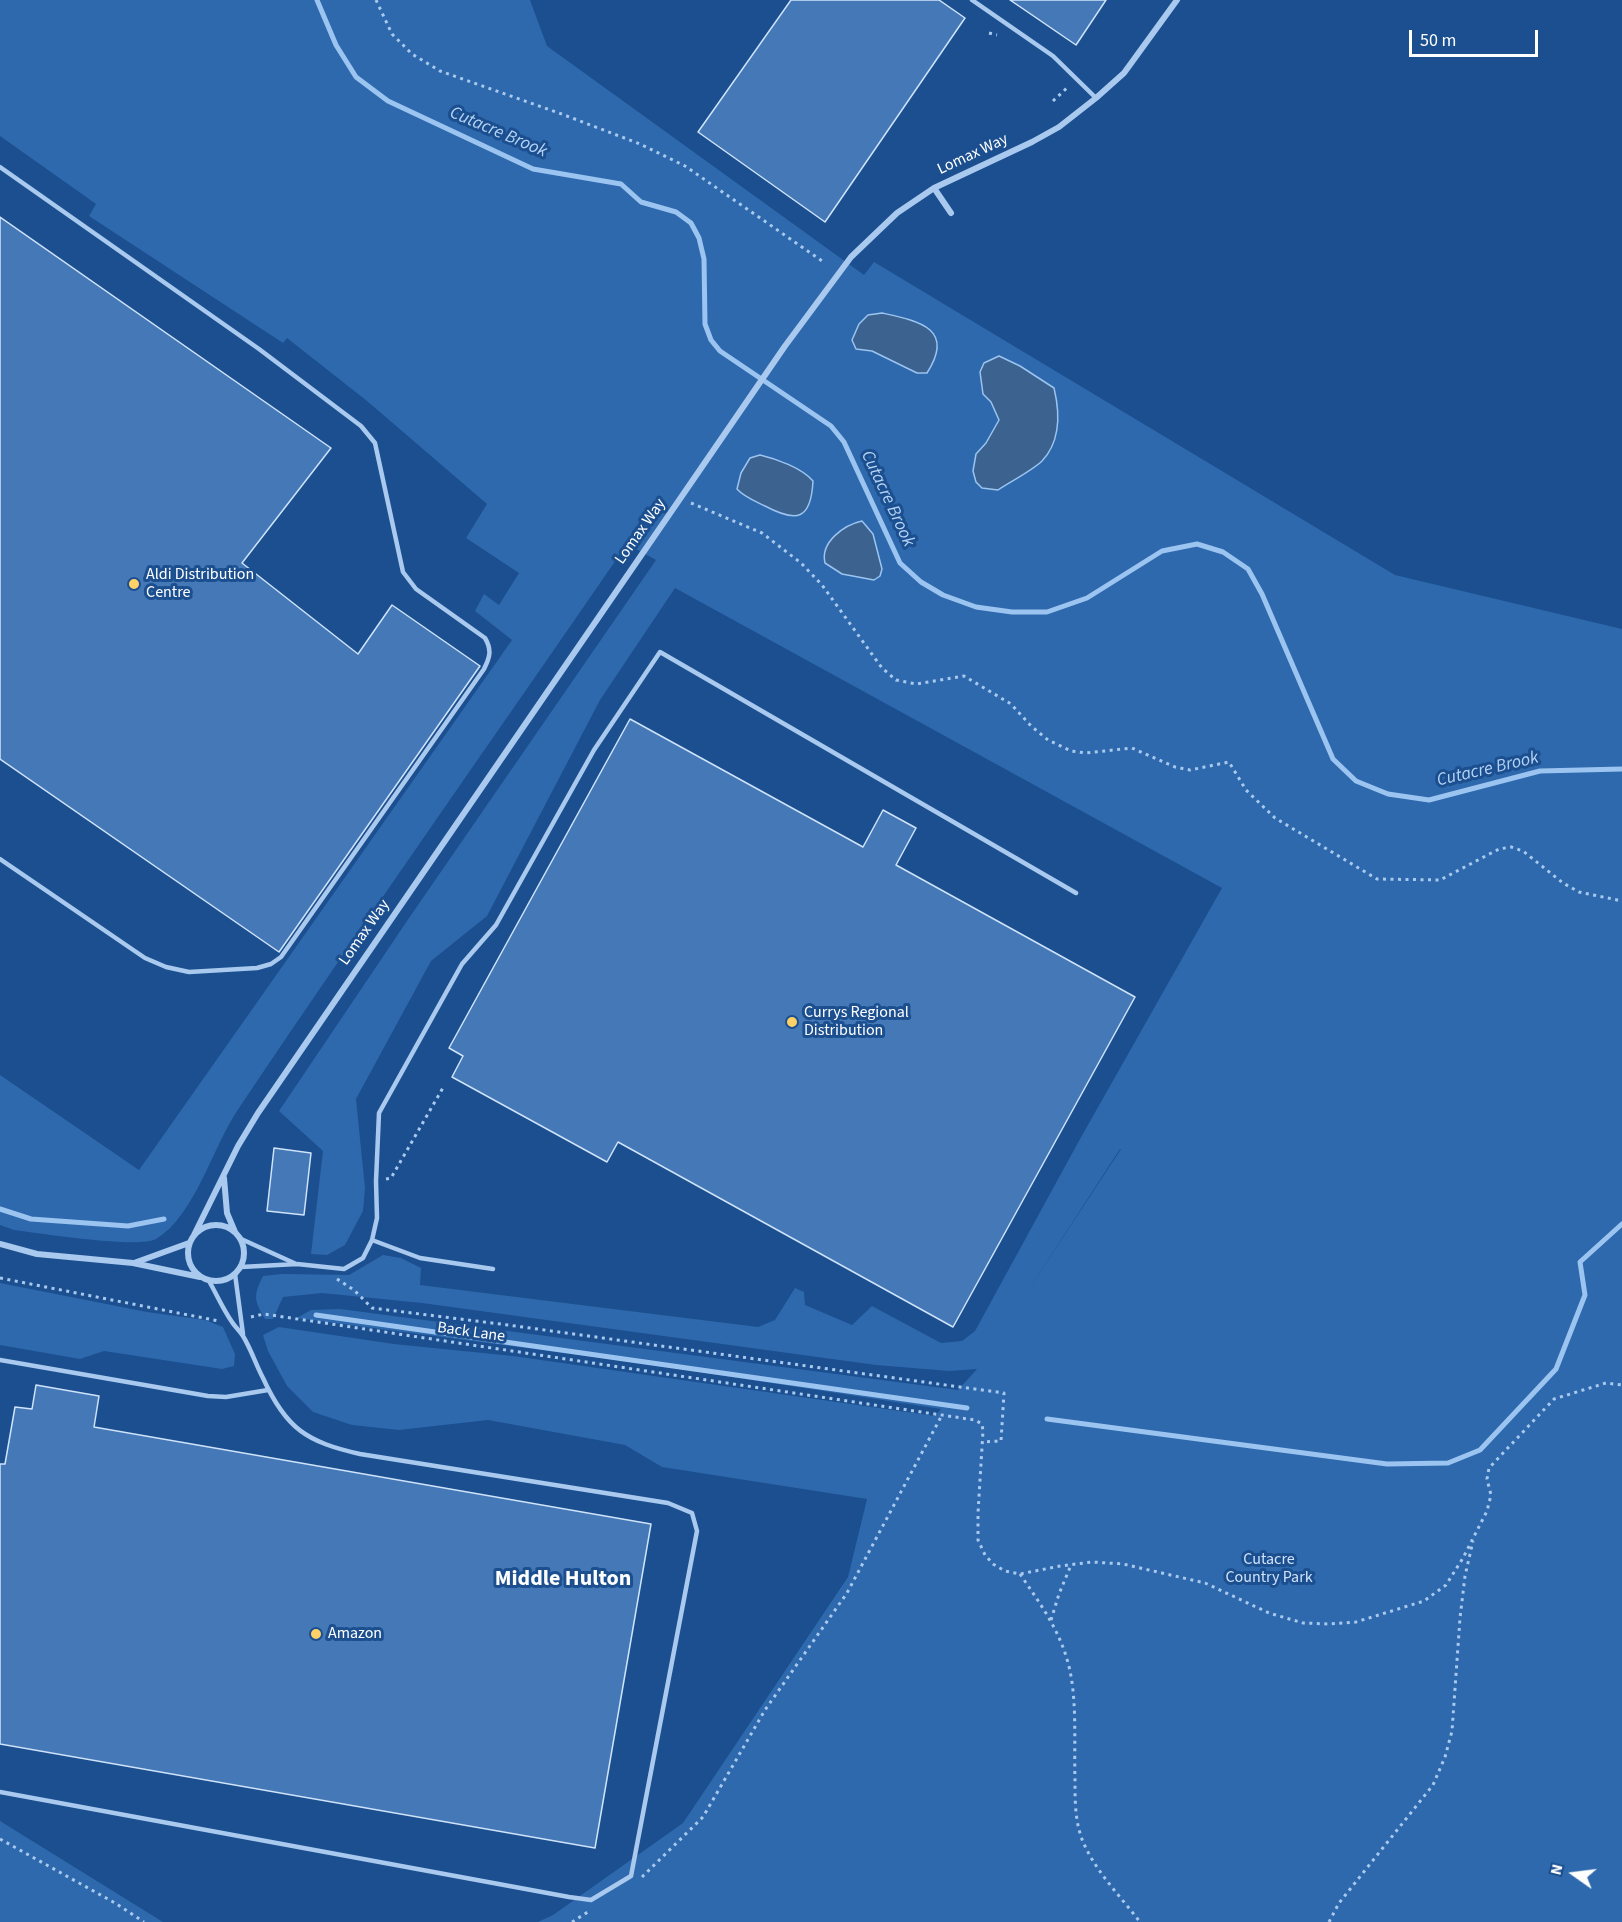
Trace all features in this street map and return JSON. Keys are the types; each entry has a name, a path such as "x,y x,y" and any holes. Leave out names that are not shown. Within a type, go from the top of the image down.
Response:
{"street":[{"name":"Lomax Way","path":"194,1235 238,1146 258,1113 738,415 851,257 897,213 934,188 1059,127 1096,98 1124,73 1177,0"},
{"path":"934,188 951,213"},
{"name":"Lomax Way","path":"224,1177 227,1213 237,1235"},
{"path":"0,1244 37,1254 133,1263 218,1282 235,1274 241,1267 244,1252 237,1235 227,1227 218,1225 201,1229 189,1243 187,1253 189,1262 193,1271 200,1277"},
{"path":"133,1263 189,1243"}],"lane":[{"path":"972,0 1053,56 1096,98"},
{"path":"0,167 259,349 361,426 375,443 403,572 416,590 485,638 490,647 484,669 281,957 271,964 257,968 189,972 166,967 145,958 0,859"},
{"path":"241,1267 297,1264 344,1269 363,1258 372,1240 377,1218 376,1181 380,1113 462,964 496,925 594,750 660,652 1076,893"},
{"path":"237,1235 297,1264"},
{"path":"372,1240 420,1258 494,1269"},
{"path":"235,1274 243,1336"},
{"path":"0,1792 591,1900 631,1876 697,1531 692,1513 668,1503 360,1454 333,1448 312,1439 296,1428 284,1415 268,1390 243,1336 232,1323 209,1281"},
{"path":"0,1360 208,1396 226,1397 268,1390"}],"path":[{"path":"376,0 392,34 412,54 440,71 620,136 676,162 825,263"},
{"path":"989,33 997,35"},
{"path":"1053,101 1077,79"},
{"path":"691,503 762,533 801,563 822,585 882,669 896,680 916,684 964,676 1011,704 1031,726 1048,740 1071,751 1086,753 1132,748 1175,767 1190,770 1229,762 1246,790 1275,818 1377,879 1440,879 1499,849 1511,848 1523,851 1563,883 1579,892 1622,901"},
{"path":"376,1181 391,1178 444,1086"},
{"path":"333,1276 354,1290 372,1308 1004,1393 1000,1441 983,1442 978,1513 978,1540 984,1555 993,1564 1005,1571 1020,1574 1071,1564 1092,1562 1123,1564 1205,1583 1269,1612 1303,1623 1356,1622 1424,1601 1446,1586 1487,1511 1491,1495 1487,1479 1489,1468 1554,1399 1606,1383 1622,1385"},
{"path":"0,1278 232,1323"},
{"name":"Back Lane","path":"241,1320 264,1314 942,1414 980,1421 983,1442"},
{"path":"636,1881 645,1875 703,1816 765,1710 848,1593 942,1414"},
{"path":"1329,1922 1339,1903 1433,1785 1446,1757 1452,1731 1465,1576 1474,1536"},
{"path":"1051,1620 1071,1564"},
{"path":"1020,1574 1061,1639 1070,1672 1074,1719 1075,1811 1083,1842 1105,1878 1140,1922"},
{"path":"0,1839 115,1903 144,1922"},
{"path":"572,1922 598,1906"}],"green space":[{"name":"Cutacre Country Park","path":"0,0 530,0 547,46 864,275 874,262 1395,575 1622,629 1622,1922 538,1922 553,1915 683,1823 848,1577 867,1499 662,1467 625,1445 488,1420 399,1430 352,1425 313,1412 287,1386 268,1351 263,1335 279,1327 394,1344 513,1356 935,1416 941,1409 640,1363 297,1318 311,1310 340,1309 958,1390 977,1369 949,1371 876,1365 422,1303 322,1293 283,1297 273,1319 265,1319 256,1298 263,1276 349,1275 383,1255 401,1258 421,1268 420,1285 758,1327 775,1320 795,1288 804,1292 805,1305 852,1325 872,1306 941,1343 962,1341 975,1331 1222,888 675,588 600,700 487,916 431,961 356,1099 365,1188 363,1211 345,1245 327,1255 311,1254 323,1151 279,1111 656,560 627,544 382,897 237,1111 192,1198 169,1229 156,1239 146,1242 130,1242 44,1234 14,1230 0,1225 0,1075 139,1170 512,640 475,611 484,594 499,605 519,573 466,538 487,504 367,401 287,338 283,343 89,216 96,204 0,136","holes":["1120,1149 1121,1149 1024,1297"]},
{"path":"0,1283 147,1312 205,1320 223,1327 235,1354 234,1366 222,1369 104,1351 80,1359 0,1345"},
{"path":"0,1821 163,1922 0,1922"}],"shaded area":[{"path":"882,313 920,324 935,336 937,346 935,358 927,373 917,373 872,351 856,349 852,340 859,324 868,315"},
{"path":"999,356 1020,366 1054,388 1058,417 1053,445 1042,461 998,490 982,488 976,482 973,471 976,454 986,443 999,420 991,402 983,394 980,372 984,363"},
{"path":"760,455 796,468 813,481 809,504 800,515 786,515 776,511 750,499 737,489 741,473 750,458"},
{"path":"862,521 873,534 882,569 880,576 874,580 842,574 825,563 826,548 835,536 848,526"}],"building":[{"path":"791,0 939,0 965,18 825,222 698,132"},
{"path":"1010,0 1106,0 1076,45"},
{"name":"Aldi Distribution Centre","path":"0,217 331,448 242,563 358,654 392,605 480,666 279,952 0,759"},
{"name":"Currys Regional Distribution","path":"630,719 863,847 883,810 916,828 896,865 1135,997 953,1327 618,1142 607,1162 452,1077 463,1056 449,1048"},
{"path":"274,1148 311,1153 304,1215 267,1211"},
{"name":"Amazon","path":"36,1385 99,1396 94,1427 651,1524 595,1848 0,1744 0,1464 5,1464 15,1407 32,1409"}],"waterway":[{"name":"Cutacre Brook","path":"317,0 336,45 356,77 388,101 533,169 621,184 641,202 676,212 691,223 699,238 704,259 705,324 711,340 720,351 831,426 844,442 900,563 921,582 943,595 976,607 1012,612 1047,612 1087,598 1162,551 1197,544 1223,552 1248,569 1262,594 1333,759 1356,781 1388,794 1429,800 1540,771 1622,769"},
{"path":"0,1209 31,1219 128,1226 164,1219"},
{"path":"1047,1419 1387,1464 1448,1463 1480,1450 1556,1369 1585,1295 1580,1262 1622,1224"},
{"path":"316,1315 967,1408"}],"place":[{"name":"Aldi Distribution Centre","path":"134,584"},
{"name":"Currys Regional Distribution","path":"792,1022"},
{"name":"Amazon","path":"316,1634"}],"district":[{"name":"Middle Hulton","path":"563,1580"}]}
